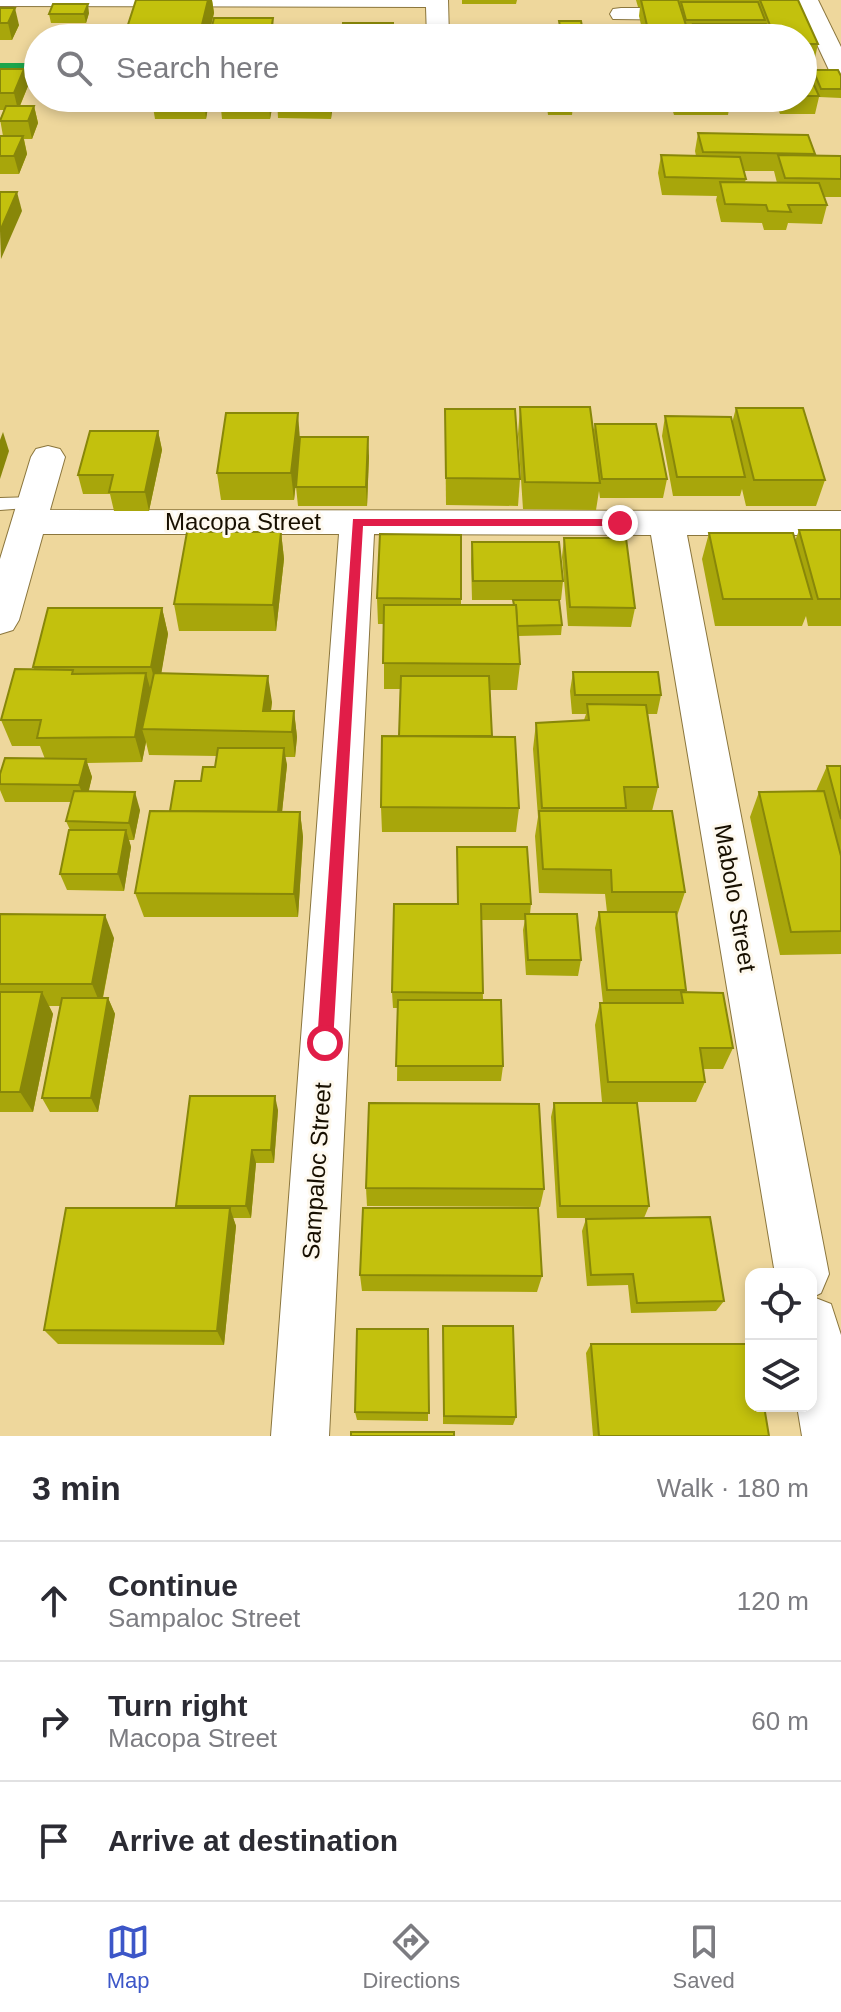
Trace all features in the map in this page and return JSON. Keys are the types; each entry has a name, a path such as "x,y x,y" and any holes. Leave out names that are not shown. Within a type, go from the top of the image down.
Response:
{"street":[{"path":"0,0 437,0 438,24"},
{"path":"807,0 841,71 817,73"},
{"path":"619,7 713,14"},
{"path":"0,620 21,509 48,457"},
{"name":"Macopa Street","path":"21,509 357,522 841,523"},
{"name":"Sampaloc Street","path":"300,1436 357,522"},
{"name":"Mabolo Street","path":"667,523 801,1268"},
{"path":"814,1340 831,1436"}],"building":[{"path":"136,0 208,0 202,24 128,24"},
{"path":"641,0 678,0 686,24 647,24"},
{"path":"760,0 798,0 809,24 769,24"},
{"path":"681,2 758,2 765,20 686,20"},
{"path":"53,4 88,4 84,14 49,14"},
{"path":"0,8 15,8 8,23 0,23"},
{"path":"214,18 273,18 272,24 212,24"},
{"path":"559,21 581,21 582,24 560,24"},
{"path":"343,23 393,23 393,24"},
{"path":"0,69 24,69 14,93 0,93"},
{"path":"817,70 838,70 841,89 821,89"},
{"path":"6,106 24,106 24,112 32,112 28,121 0,121"},
{"path":"698,133 808,135 815,154 703,152"},
{"path":"0,136 23,136 14,156 0,156"},
{"path":"661,155 740,157 746,179 665,177"},
{"path":"778,155 841,156 841,179 785,178"},
{"path":"720,182 819,183 827,205 788,205 791,212 768,211 766,205 725,204"},
{"path":"0,192 17,192 0,231"},
{"path":"520,407 590,407 600,483 525,482"},
{"path":"736,408 803,408 825,480 754,480"},
{"path":"445,409 515,409 520,479 446,478"},
{"path":"226,413 298,413 291,473 217,473"},
{"path":"665,416 731,417 745,477 677,477"},
{"path":"595,424 656,424 667,479 602,479"},
{"path":"90,431 158,431 145,492 109,492 113,475 78,475"},
{"path":"300,437 368,437 366,487 296,487"},
{"path":"799,530 841,530 841,599 818,599"},
{"path":"187,532 281,532 273,605 174,604"},
{"path":"709,533 793,533 812,599 723,599"},
{"path":"380,534 461,535 461,599 377,598"},
{"path":"564,538 626,538 635,608 570,607"},
{"path":"472,542 559,542 563,581 473,581"},
{"path":"513,600 559,600 562,625 517,626"},
{"path":"384,605 516,605 520,664 383,663"},
{"path":"48,608 162,608 151,667 33,667"},
{"path":"15,669 73,670 72,674 146,673 135,737 37,738 41,720 1,720"},
{"path":"573,672 658,672 661,695 575,695"},
{"path":"154,673 268,676 263,711 294,711 292,732 142,729"},
{"path":"401,676 489,676 492,736 399,736"},
{"path":"587,704 646,705 658,787 624,787 626,808 542,808 536,723 589,720"},
{"path":"382,736 515,737 519,808 381,807"},
{"path":"218,748 284,748 278,812 170,811 175,781 201,781 203,767 215,767"},
{"path":"5,758 86,759 79,785 0,784"},
{"path":"827,766 841,766 841,819"},
{"path":"74,791 135,792 129,823 66,821"},
{"path":"824,791 841,856 841,931 791,932 759,792"},
{"path":"150,811 300,812 294,894 135,893"},
{"path":"539,811 672,811 685,892 612,892 611,870 543,869"},
{"path":"69,830 126,830 118,874 60,874"},
{"path":"457,847 527,847 531,904 481,904 483,993 392,992 394,904 458,904"},
{"path":"599,912 676,912 686,990 607,990"},
{"path":"0,914 105,915 92,984 0,984"},
{"path":"525,914 577,914 581,960 528,960"},
{"path":"0,992 42,992 20,1092 0,1092"},
{"path":"681,992 723,993 733,1048 700,1048 705,1082 608,1082 600,1003 683,1003"},
{"path":"62,998 108,998 91,1098 42,1098"},
{"path":"398,1000 501,1000 503,1066 396,1066"},
{"path":"190,1096 275,1096 271,1150 252,1150 246,1206 176,1206"},
{"path":"369,1103 539,1104 544,1189 366,1188"},
{"path":"554,1103 637,1103 649,1206 560,1206"},
{"path":"66,1208 230,1208 217,1331 44,1330"},
{"path":"363,1208 538,1208 542,1276 360,1275"},
{"path":"710,1217 724,1301 637,1303 633,1274 591,1275 586,1219"},
{"path":"443,1326 513,1326 516,1417 444,1416"},
{"path":"357,1329 428,1329 429,1413 355,1412"},
{"path":"591,1344 745,1344 745,1412 765,1412 769,1436 599,1436"},
{"path":"351,1432 454,1432 454,1436 351,1436"}],"waterway":[{"path":"0,74 24,74"}],"route":[{"path":"325,1043 357,522 620,523"}]}
